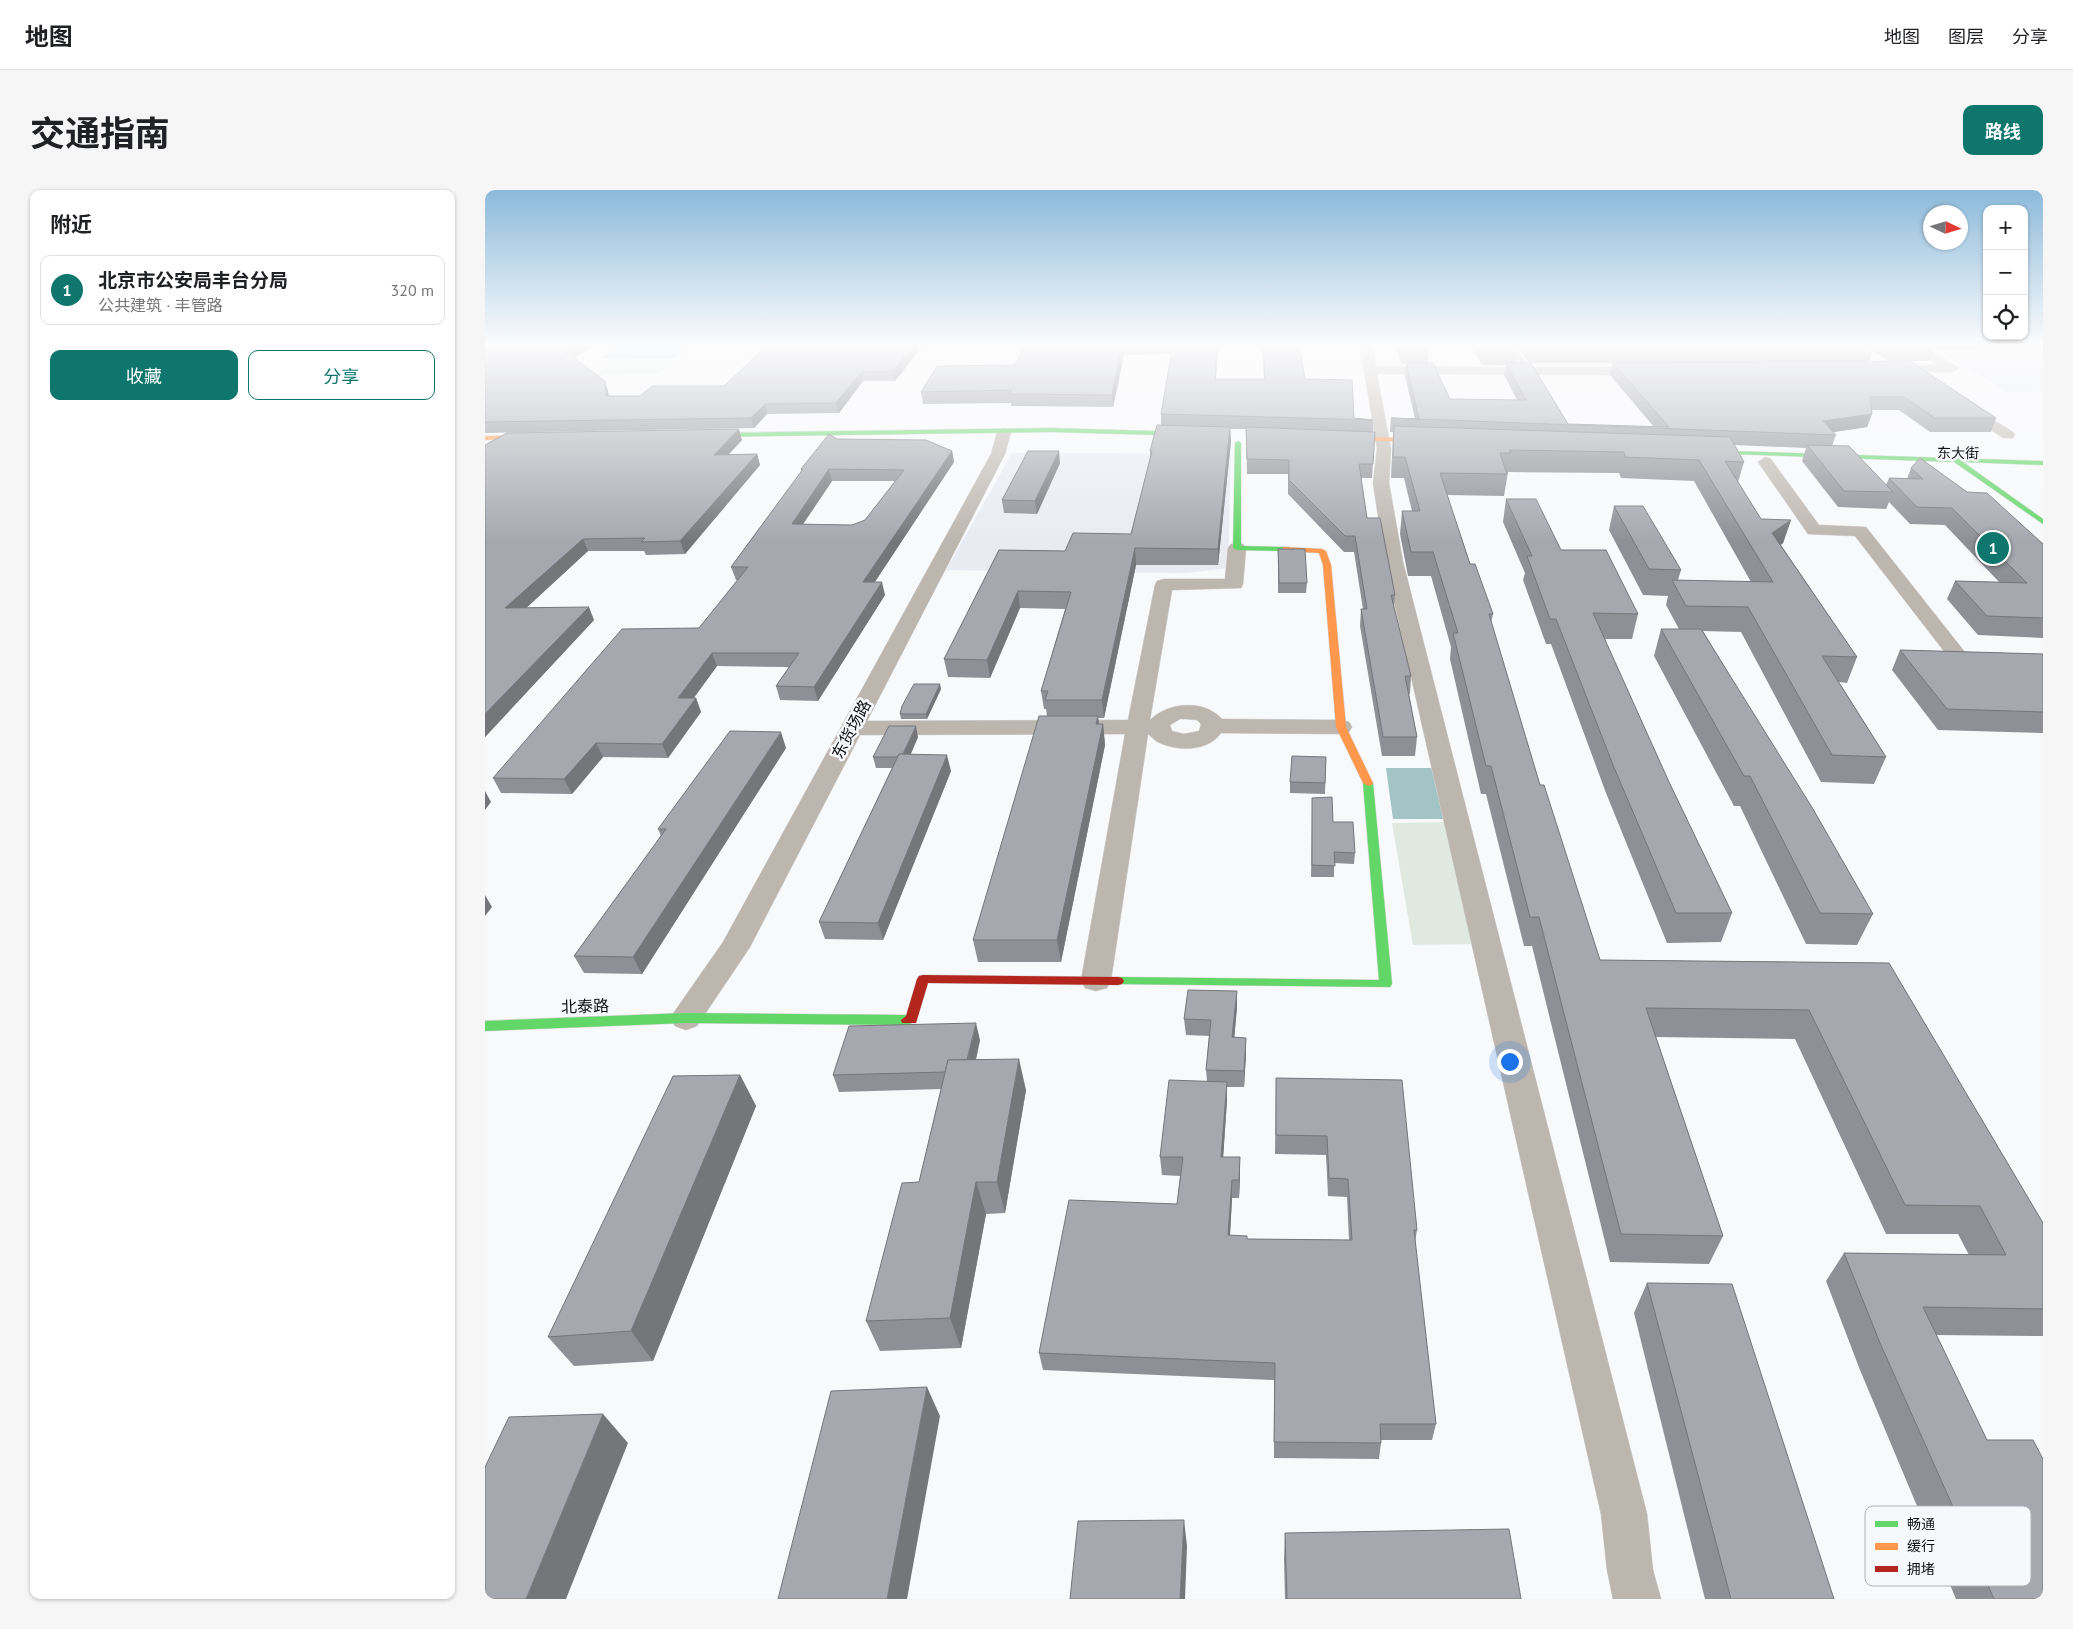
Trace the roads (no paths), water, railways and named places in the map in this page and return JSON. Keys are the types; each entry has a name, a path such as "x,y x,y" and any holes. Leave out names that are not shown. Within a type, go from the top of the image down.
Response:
{"street":[{"path":"1378,411 1383,444 1381,483 1394,562 1624,1514 1630,1570 1637,1599"},
{"path":"1973,411 2008,435"},
{"path":"696,436 1004,432 1061,439 1202,438"},
{"name":"东货场路","path":"686,1018 735,946 998,454 1004,432"},
{"path":"485,438 547,437"},
{"path":"485,454 507,438"},
{"path":"1236,440 1237,548 1234,584 1164,585 1148,727 1096,980 1386,984 1370,787 1341,727 1327,565 1323,551 1309,549 1237,548"},
{"path":"1332,442 1439,446"},
{"name":"东大街","path":"2043,463 1690,455 1766,462 1969,468 1996,471 2043,470"},
{"path":"1956,460 2043,522"},
{"path":"1766,462 1814,530 1860,531 1957,655"},
{"path":"851,728 1148,727 1167,716 1191,712 1205,715 1211,719 1213,726 1211,733 1187,742 1169,739 1148,727"},
{"path":"1213,726 1341,727"},
{"name":"北泰路","path":"485,1026 686,1018 911,1020 923,979 1096,980"}],"water":[{"path":"1386,768 1439,768 1450,819 1393,819"}],"place":[{"name":"北京市公安局丰台分局","path":"1993,548"}]}
